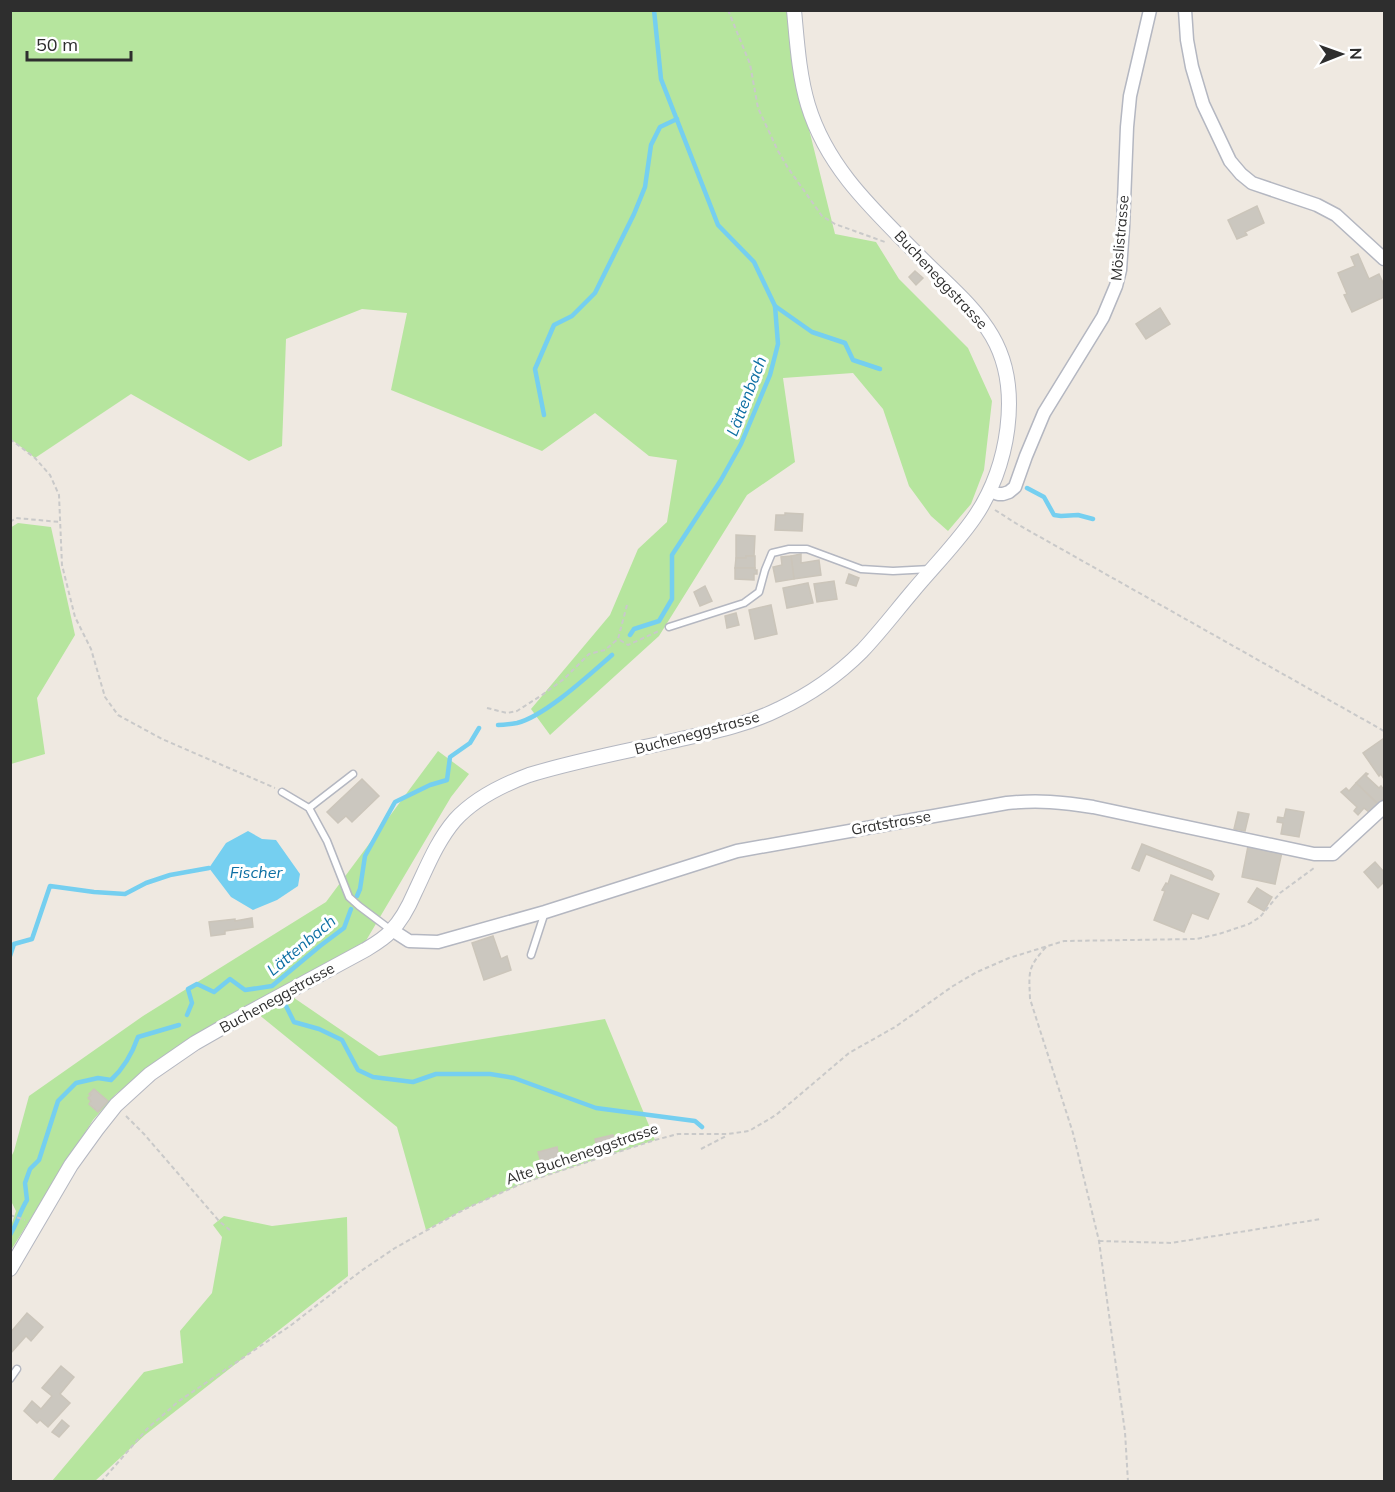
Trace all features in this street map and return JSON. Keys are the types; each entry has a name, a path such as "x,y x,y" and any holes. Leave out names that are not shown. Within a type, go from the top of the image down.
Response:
{"street":[{"name":"Bucheneggstrasse","path":"10,1269 71,1165 116,1105 150,1074 195,1043 375,944 392,930 410,904 435,850 462,812 482,797 535,773 721,730 785,706 821,685 864,649 963,532 987,497 1002,457 1007,430 1009,389 1004,361 992,336 981,321 852,187 824,144 805,92 794,10"},
{"name":"Möslistrasse","path":"987,497 1010,492 1015,487 1044,413 1103,317 1116,286 1120,270 1130,96 1150,10"},
{"path":"1185,10 1192,67 1203,104 1230,161 1252,183 1317,205 1336,215 1384,259"},
{"name":"Gratstrasse","path":"392,930 409,941 438,942 545,912 737,851 1032,800 1057,801 1093,807 1314,854 1333,854"},
{"path":"1333,854 1384,807"}],"lane":[{"path":"669,627 744,603 759,592 772,553 789,549 807,549 861,569 893,572 932,569"},
{"path":"309,808 353,774"},
{"path":"282,792 309,808 327,841 349,897 392,930"},
{"path":"531,955 545,912"},
{"path":"10,1379 17,1369"}],"path":[{"path":"728,10 750,64 758,108 766,126 788,168 822,216 835,224 900,247 911,247"},
{"path":"10,439 35,458 50,476 59,495 62,565 75,617 91,649 105,697 118,715 162,739 282,792"},
{"path":"987,497 1017,524 1384,730"},
{"path":"10,522 16,519 60,522"},
{"path":"487,708 507,713 517,711 564,679 589,654 605,650 618,639 627,605"},
{"path":"618,639 628,645 669,627"},
{"name":"Alte Bucheneggstrasse","path":"101,1482 147,1429 179,1401 290,1326 394,1248 465,1209 523,1183 645,1143 678,1134 728,1134 749,1131 776,1116 849,1053 896,1028 953,986 977,972 1009,958 1064,941 1196,939 1219,934 1249,924 1260,917 1280,893 1333,854"},
{"path":"1046,947 1033,961 1029,976 1030,999 1073,1133 1100,1241 1125,1432 1128,1482"},
{"path":"116,1105 219,1221 231,1231"},
{"path":"701,1149 728,1134"},
{"path":"12,1216 25,1220"},
{"path":"1100,1241 1171,1243 1321,1219"}],"green space":[{"path":"10,11 801,11 794,37 805,113 835,234 876,242 899,279 968,348 992,401 984,470 971,504 948,531 931,516 909,486 883,409 853,373 783,378 795,462 747,495 659,636 550,735 531,709 610,615 638,549 667,522 677,460 649,456 595,413 542,451 391,390 407,313 362,309 286,339 282,446 249,461 131,394 35,458 11,439"},
{"path":"18,523 51,527 75,635 37,698 45,754 11,764 10,528"},
{"path":"438,751 469,774 451,797 364,944 281,989 379,1056 605,1019 655,1140 523,1183 465,1209 426,1230 397,1127 247,1005 177,1047 116,1094 93,1120 11,1250 11,1226 16,1211 11,1201 11,1157 29,1096 143,1016 326,902"},
{"path":"224,1216 272,1226 347,1217 348,1276 145,1435 95,1481 52,1481 144,1372 183,1363 180,1331 212,1293 222,1237 213,1225"}],"water":[{"name":"Fischer","path":"248,831 262,839 276,840 300,874 298,886 277,900 253,910 231,897 209,868 226,843"}],"building":[{"path":"1257,206 1264,223 1245,232 1247,235 1237,239 1228,220"},
{"path":"1358,254 1369,279 1379,274 1384,285 1384,297 1352,312 1338,273 1355,266 1351,257"},
{"path":"915,271 923,278 916,285 909,277"},
{"path":"1160,308 1170,324 1146,339 1136,324"},
{"path":"785,513 803,514 802,531 775,530 776,515 785,515"},
{"path":"736,535 755,536 754,556 736,558"},
{"path":"801,554 801,563 819,560 821,575 794,579 791,556"},
{"path":"746,556 755,556 755,568 735,568 736,558 746,558"},
{"path":"791,556 794,579 776,582 773,567 782,565 781,557"},
{"path":"735,568 755,568 757,574 754,574 754,580 735,579"},
{"path":"849,574 859,578 856,586 846,583"},
{"path":"834,581 837,599 817,602 814,584"},
{"path":"808,583 813,603 787,608 783,588"},
{"path":"705,586 712,601 700,606 694,592"},
{"path":"771,605 777,634 755,639 749,610"},
{"path":"736,613 739,625 727,628 725,616"},
{"path":"1383,739 1384,779 1381,774 1379,776 1363,753"},
{"path":"1366,773 1368,774 1366,776 1384,790 1384,798 1378,804 1356,783"},
{"path":"362,779 379,796 352,822 346,816 338,823 327,812"},
{"path":"1356,783 1378,804 1370,813 1364,808 1358,815 1354,811 1357,807 1341,792 1346,788 1349,791"},
{"path":"1286,809 1304,812 1299,837 1281,834 1283,823 1277,822 1278,817 1284,818"},
{"path":"1238,812 1249,814 1245,831 1234,829"},
{"path":"1142,844 1211,871 1214,876 1212,880 1146,854 1139,871 1132,868"},
{"path":"1248,846 1282,852 1275,884 1242,877"},
{"path":"1375,862 1384,872 1384,882 1378,888 1364,872"},
{"path":"1171,875 1219,894 1208,919 1192,913 1184,932 1154,920 1165,891 1162,890 1166,883 1168,884"},
{"path":"1257,888 1272,897 1264,911 1248,902"},
{"path":"252,918 253,927 225,931 225,934 211,936 209,922"},
{"path":"493,936 501,959 507,956 511,970 484,980 472,943"},
{"path":"94,1089 108,1101 98,1112 89,1104 91,1101 88,1098 91,1095 89,1094"},
{"path":"613,1135 615,1143 597,1147 595,1139"},
{"path":"557,1147 559,1158 541,1162 538,1152"},
{"path":"27,1313 43,1327 31,1341 26,1336 10,1354 10,1333"},
{"path":"61,1366 74,1377 60,1394 70,1403 48,1427 40,1420 37,1423 24,1411 32,1401 41,1409 52,1396 42,1388"},
{"path":"62,1420 69,1426 59,1437 52,1432"}],"waterway":[{"name":"Lättenbach","path":"630,635 634,629 659,621 672,599 672,555 721,480 741,444 770,375 778,344 775,306 754,262 718,225 661,79 654,10"},
{"path":"544,415 535,369 554,325 572,316 595,293 645,187 651,145 660,127 677,119"},
{"path":"775,306 812,332 845,343 853,360 880,369"},
{"path":"1027,488 1044,497 1054,515 1078,515 1093,519"},
{"name":"Lättenbach","path":"498,725 517,723 540,712 566,694 612,655"},
{"name":"Lättenbach","path":"357,896 365,856 395,802 430,785 447,780 450,757 470,743 479,728"},
{"path":"10,956 14,944 32,939 50,886 125,894 146,883 170,875 209,868"},
{"name":"Lättenbach","path":"187,1015 192,1003 188,989 197,984 214,992 230,979 245,990 272,986 344,928 351,909"},
{"path":"285,1004 294,1022 319,1029 342,1040 358,1070 373,1077 413,1082 436,1074 490,1074 514,1078 596,1108 695,1121 702,1127"},
{"name":"Lättenbach","path":"10,1235 27,1200 25,1183 30,1169 39,1160 58,1101 76,1083 98,1078 111,1080 127,1060 138,1037 179,1025"}]}
